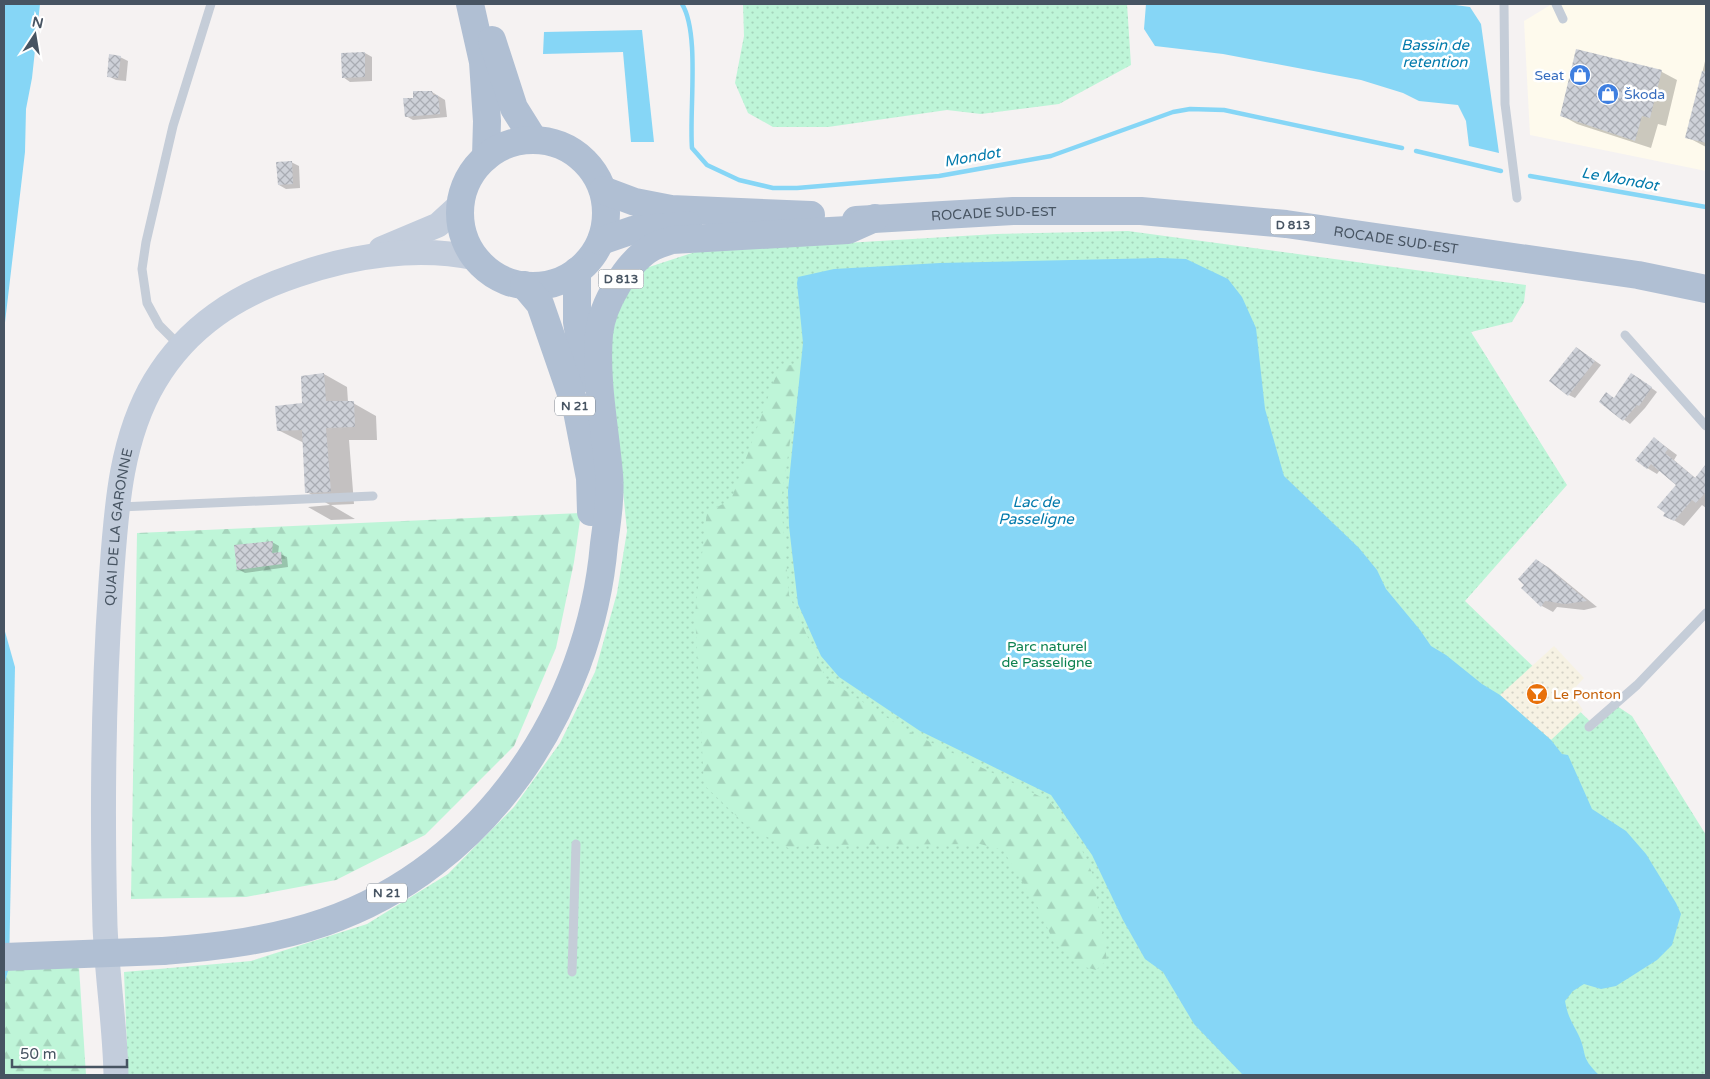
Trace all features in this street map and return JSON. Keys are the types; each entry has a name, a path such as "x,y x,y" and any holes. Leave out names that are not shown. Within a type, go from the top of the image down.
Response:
{"main road":[{"path":"470,4 483,62 487,121 486,157"},
{"path":"483,4 495,52 514,108 534,140"},
{"path":"534,140 556,143 576,154 592,170 603,190 606,215 601,240 591,258 577,271 551,283 524,285 506,280 490,271 476,258 466,242 461,223 461,204 465,187 473,171 486,157 508,144 534,140"},
{"name":"ROCADE SUD-EST","path":"603,190 635,202 671,209 874,218 1013,211 1141,211 1286,224 1638,275 1706,289"},
{"name":"ROCADE SUD-EST","path":"601,240 633,230 668,226 854,221 874,218"},
{"name":"D 813","path":"604,546 609,477 600,392 599,334 617,284 652,248 672,240 848,230 874,218"},
{"name":"N 21","path":"4,948 245,943 292,932 341,916 411,879 476,826 528,764 549,730 584,648 597,601 604,546 601,475 577,322 577,271"},
{"name":"N 21","path":"4,957 163,946 253,933 300,921 341,907 386,885 439,848 480,810 521,757 541,724 564,667 586,588 592,538 590,478 577,411 550,327 540,304 524,285"}],"street":[{"name":"QUAI DE LA GARONNE","path":"116,1075 115,1030 110,1008 106,929 104,833 107,688 117,507 130,440 142,407 154,383 180,345 228,306 261,287 318,268 362,257 438,225 461,204"},
{"name":"QUAI DE LA GARONNE","path":"362,257 441,252 476,258"}],"lane":[{"path":"180,345 160,325 147,303 142,269 146,242 173,126 211,4"},
{"path":"1504,4 1505,104 1517,195"},
{"path":"1556,4 1563,19"},
{"path":"1625,335 1706,426"},
{"path":"117,507 373,496"},
{"path":"1589,727 1637,685 1706,613"},
{"path":"572,972 576,844"}],"shaded area":[{"path":"1552,4 1706,4 1706,171 1530,135 1524,21"}],"green space":[{"path":"743,4 1127,4 1131,65 1059,104 981,114 947,110 828,127 773,127 748,113 735,83 744,36"},
{"name":"Parc naturel de Passeligne","path":"1128,231 1526,285 1524,302 1512,322 1471,332 1567,485 1465,601 1596,727 1617,706 1632,716 1706,835 1706,1075 128,1075 124,972 251,961 367,924 448,874 514,807 560,743 595,672 617,593 627,531 609,348 614,303 646,268 695,252 996,234"},
{"path":"802,363 781,501 789,595 826,678 906,730 1049,801 1074,832 1093,875 1107,960 1096,970 1081,966 1054,943 1040,911 1003,850 980,844 800,845 792,850 748,827 704,785 695,613 707,512 731,500 779,367"},
{"path":"581,513 574,562 556,648 514,746 425,835 336,880 246,897 131,899 137,533"},
{"path":"79,967 86,1075 4,1075 4,985 9,968"}],"sand":[{"name":"Le Ponton","path":"1554,646 1584,678 1571,692 1583,710 1551,740 1500,695"}],"water":[{"path":"4,4 40,4 32,78 26,109 25,152 4,331"},
{"name":"Bassin de retention","path":"1146,4 1448,4 1470,7 1481,24 1499,153 1469,146 1466,121 1458,105 1419,101 1403,93 1361,80 1223,54 1155,46 1144,29"},
{"path":"642,30 654,142 631,142 623,52 543,54 544,32"},
{"name":"Lac de Passeligne","path":"1186,259 1228,279 1242,297 1256,328 1265,409 1284,476 1359,548 1377,570 1386,589 1431,646 1500,695 1551,740 1562,754 1568,755 1592,809 1626,831 1646,854 1676,903 1681,914 1672,945 1657,960 1616,986 1601,989 1584,984 1573,991 1565,1001 1586,1059 1599,1075 1243,1075 1194,1024 1163,972 1145,959 1123,920 1092,855 1051,795 920,731 839,677 821,656 798,604 789,526 788,491 803,343 798,277 834,269 940,263"},
{"path":"4,628 15,667 9,968 4,985"}],"building":[{"path":"1576,49 1662,70 1650,118 1642,116 1635,141 1560,116"},
{"path":"365,52 365,77 342,78 341,53"},
{"path":"109,54 121,56 118,78 107,77"},
{"path":"1702,71 1706,72 1706,143 1685,138"},
{"path":"413,91 432,91 433,95 438,95 440,114 405,117 403,98 413,98"},
{"path":"292,161 293,184 278,185 276,162"},
{"path":"1576,347 1595,361 1568,396 1549,381"},
{"path":"324,373 326,401 354,401 355,427 326,428 331,492 305,493 302,430 277,431 275,406 302,403 301,376"},
{"path":"1631,373 1652,387 1639,406 1637,405 1623,421 1599,402 1606,392 1614,398"},
{"path":"1654,437 1668,449 1665,453 1695,478 1706,464 1706,492 1696,503 1692,500 1674,521 1663,516 1665,513 1657,507 1676,485 1651,464 1647,469 1635,460"},
{"path":"273,541 272,553 281,552 282,564 237,570 234,545"},
{"path":"1536,559 1587,601 1565,604 1545,601 1541,607 1521,588 1524,585 1518,579"}],"waterway":[{"name":"Mondot","path":"682,4 691,34 693,73 692,148 707,165 739,180 773,188 797,188 939,176 1051,156 1173,112 1190,109 1224,110 1402,148"},
{"path":"1416,151 1501,171"},
{"name":"Le Mondot","path":"1530,176 1706,207"}],"place":[{"name":"Seat","path":"1580,75"},
{"name":"Škoda","path":"1608,94"},
{"name":"Le Ponton","path":"1537,694"}]}
